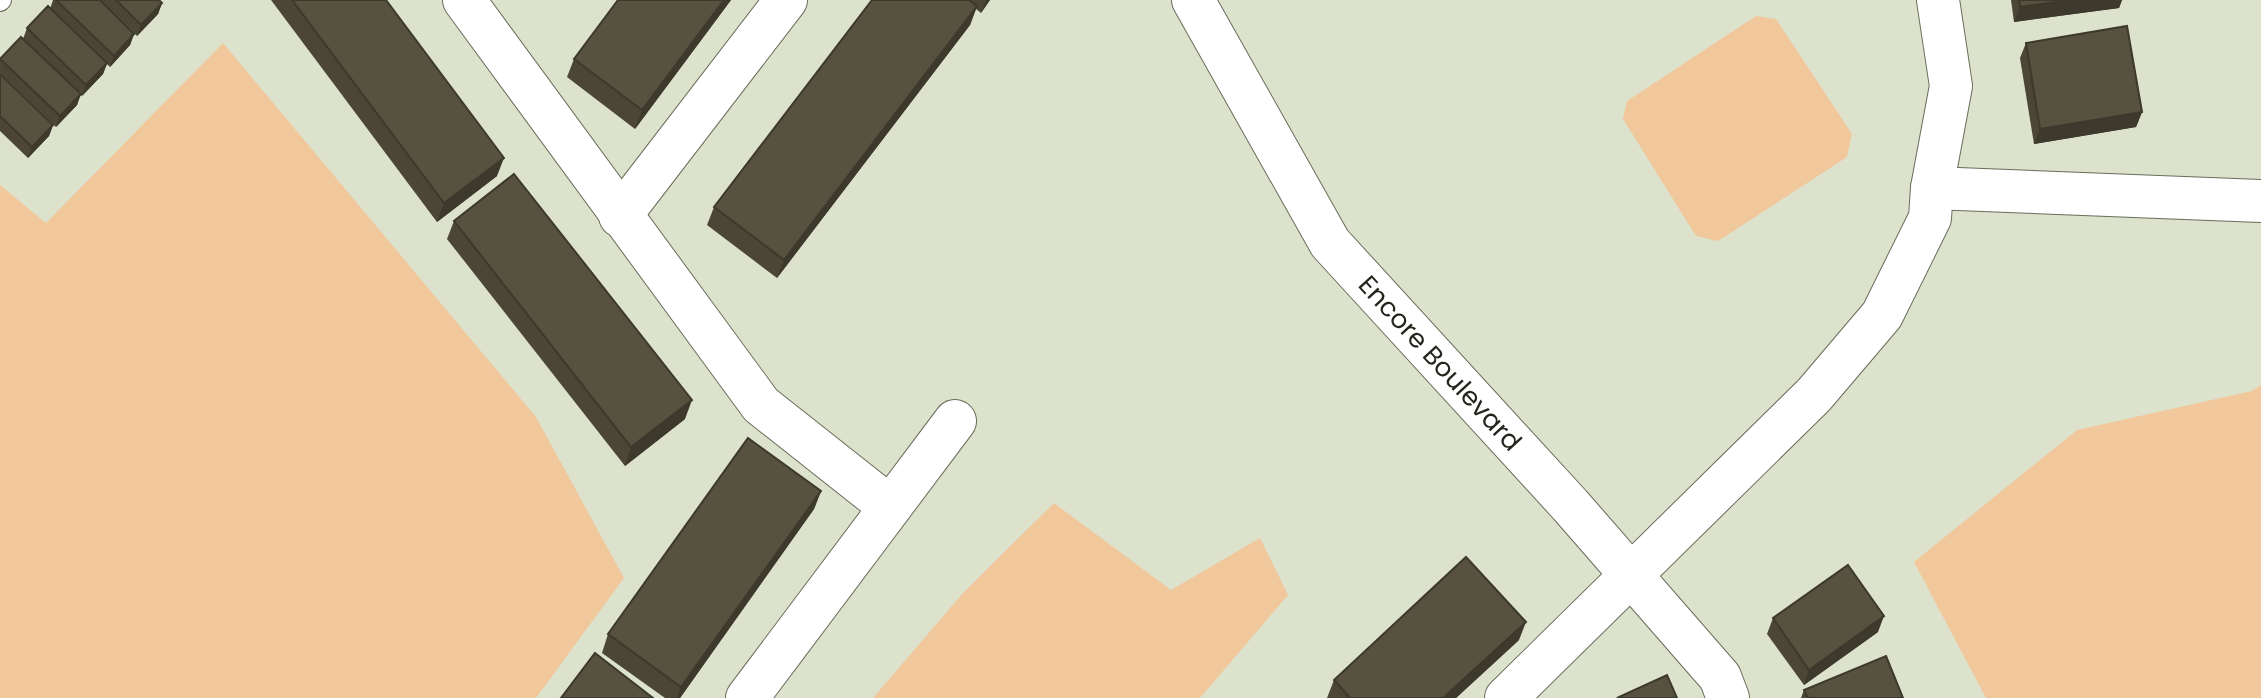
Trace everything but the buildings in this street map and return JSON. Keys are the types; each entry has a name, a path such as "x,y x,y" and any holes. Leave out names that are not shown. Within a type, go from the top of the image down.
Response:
{"street":[{"path":"464,0 761,405 890,507"},
{"path":"620,216 786,0"},
{"name":"Encore Boulevard","path":"1193,0 1330,243 1631,575 1720,677 1728,698"},
{"path":"1509,697 1814,395 1882,315 1930,218 1932,188 1951,86 1938,0"},
{"path":"1932,188 2261,201"},
{"path":"747,698 955,421"}],"shaded area":[{"path":"1756,16 1776,19 1852,134 1847,157 1718,241 1696,236 1623,119 1627,101"},
{"path":"223,43 536,417 624,578 536,698 0,698 0,185 46,223"},
{"path":"2261,385 2261,698 1986,698 1914,562 2077,430 2252,391"},
{"path":"1054,503 1171,590 1260,538 1288,595 1200,698 873,698 963,593"}]}
